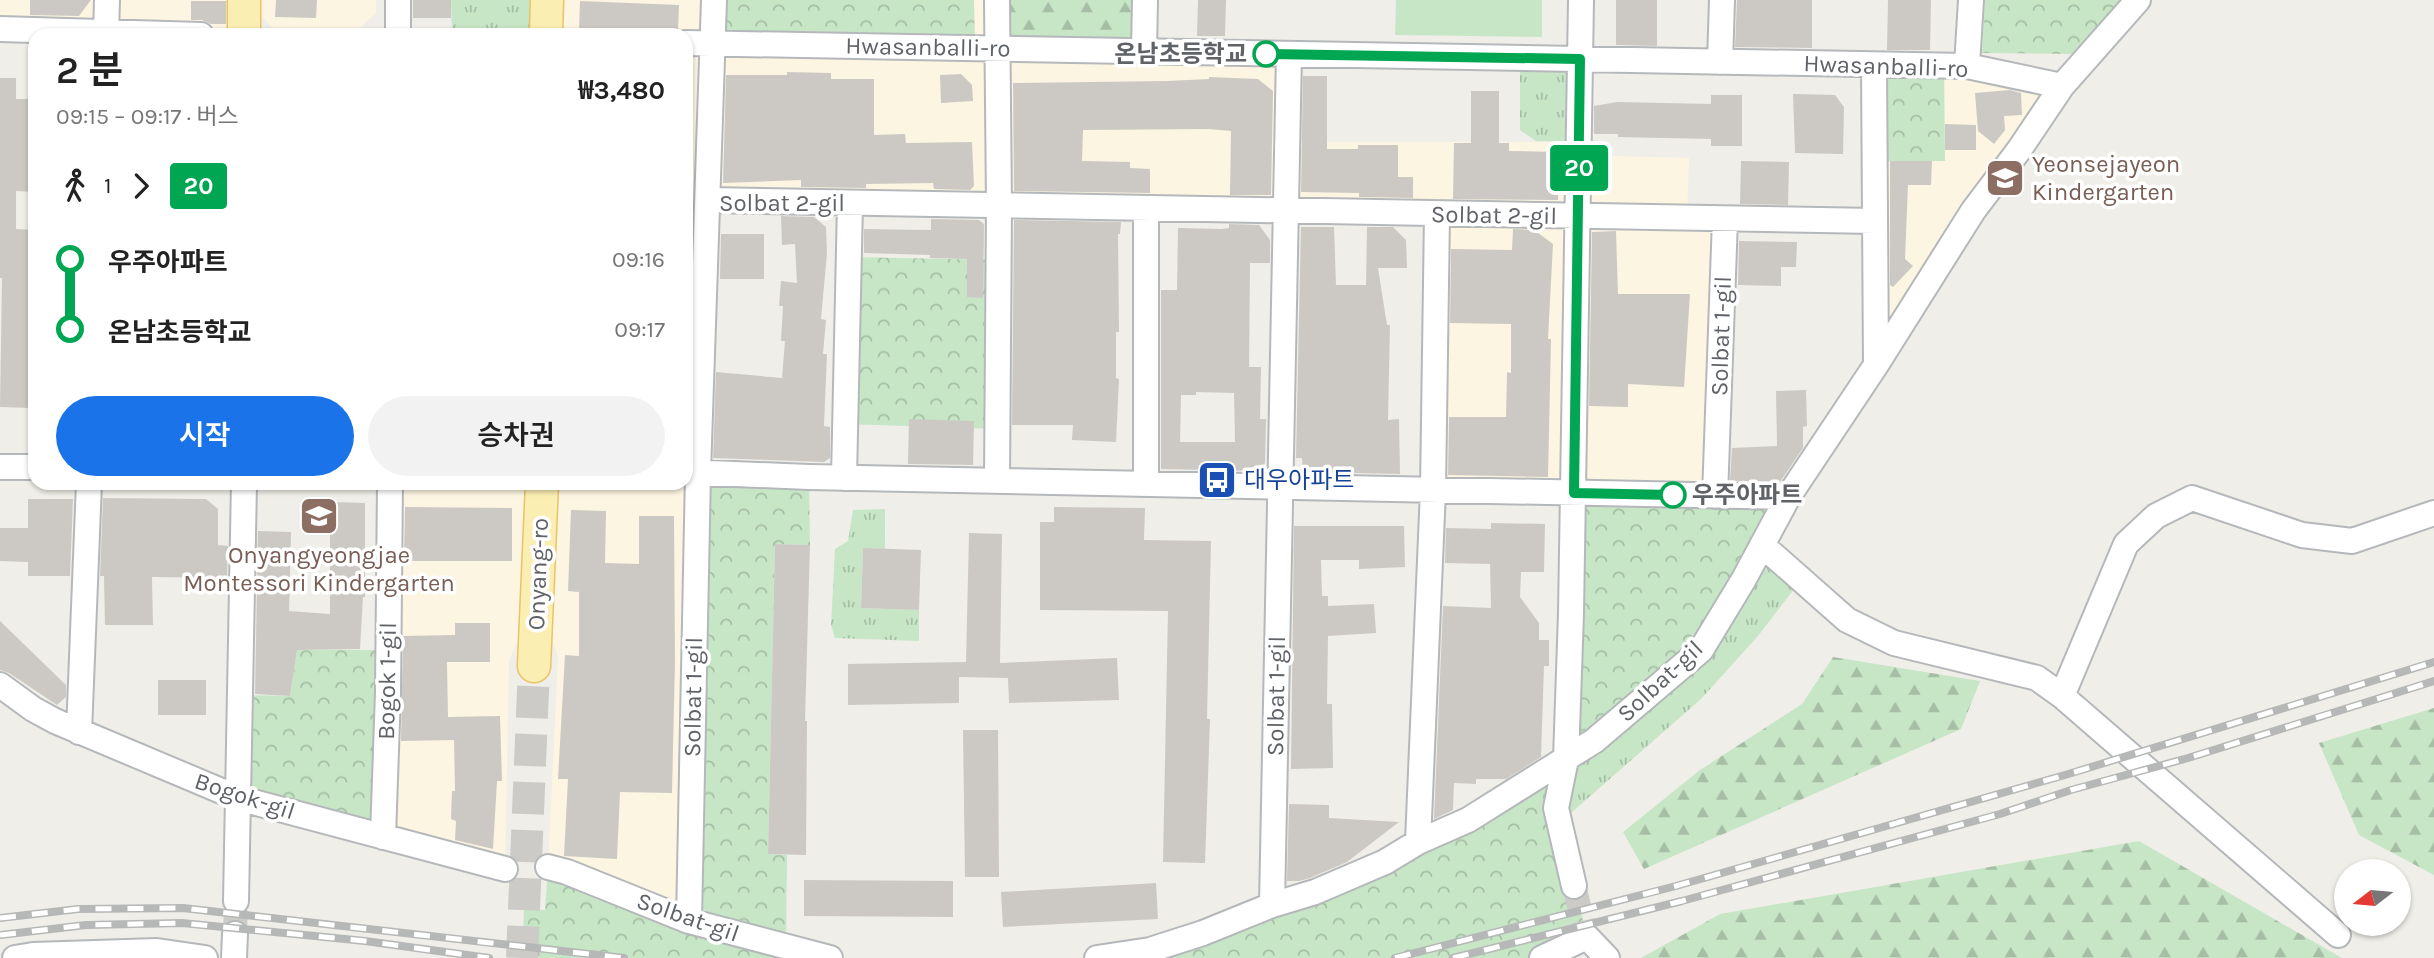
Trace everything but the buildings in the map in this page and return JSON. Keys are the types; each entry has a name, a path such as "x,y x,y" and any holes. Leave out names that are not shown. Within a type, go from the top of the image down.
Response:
{"main road":[{"path":"244,0 244,28"},
{"path":"546,28 547,0"},
{"name":"Onyang-ro","path":"534,666 542,490"}],"street":[{"path":"107,0 107,28"},
{"path":"398,0 398,28"},
{"path":"708,200 713,0"},
{"path":"997,0 997,481"},
{"path":"1144,0 1144,51"},
{"path":"1574,886 1556,808 1566,759 1574,493 1581,0"},
{"path":"1720,62 1722,0"},
{"path":"1968,66 1971,0"},
{"path":"2062,86 2137,0"},
{"path":"0,29 28,30"},
{"name":"Hwasanballi-ro","path":"693,43 1968,66 2062,86"},
{"name":"Solbat 1-gil","path":"1272,905 1289,54"},
{"path":"1874,65 1876,365"},
{"name":"Solbat-gil","path":"1097,958 1150,950 1315,892 1385,862 1418,842 1468,820 1594,741 1701,650 1788,498 1973,211 2062,86"},
{"name":"Solbat 2-gil","path":"693,455 708,200 1875,221"},
{"path":"844,478 850,203"},
{"path":"1146,208 1146,484"},
{"path":"1418,842 1433,490 1437,214"},
{"name":"Solbat 1-gil","path":"1715,496 1726,219"},
{"path":"0,467 28,467"},
{"path":"693,472 844,478 1788,498"},
{"path":"79,732 89,490"},
{"path":"236,901 244,490"},
{"name":"Bogok 1-gil","path":"383,837 388,692 390,490"},
{"name":"Solbat 1-gil","path":"689,921 692,490"},
{"path":"2062,696 2126,544 2156,516 2192,498 2302,535 2352,541 2434,513"},
{"path":"1762,545 1847,620 1894,643 2037,678 2062,696 2334,932"},
{"name":"Bogok-gil","path":"0,685 33,709 79,732 238,798 505,869"},
{"name":"Solbat-gil","path":"548,867 689,921 830,958"},
{"path":"1542,958 1587,937 1607,958"},
{"path":"15,958 33,955 157,955 205,958"}],"shaded area":[{"path":"0,0 243,0 244,28 0,29"},
{"path":"253,0 376,0 376,13 360,28 273,28 253,7"},
{"path":"547,0 1144,0 1144,51 1289,54 1288,142 1579,142 1579,155 1689,158 1687,218 1725,219 1715,496 1433,490 1437,214 708,200 689,921 548,867 558,657 537,598 509,660 505,869 383,837 390,490 693,490 693,28 546,28"},
{"path":"1944,66 2062,86 1876,365 1875,162 1945,161"}],"green space":[{"path":"451,0 547,0 546,28 452,28"},
{"path":"719,0 974,0 975,42 718,37"},
{"path":"1000,0 1145,0 1144,51 1000,46"},
{"path":"1396,0 1542,0 1542,37 1395,35"},
{"path":"1985,0 2121,0 2072,54 1982,53"},
{"path":"1520,58 1580,59 1579,142 1536,141 1520,130"},
{"path":"1875,66 1944,66 1945,161 1876,161"},
{"path":"849,257 999,260 998,429 845,424"},
{"path":"698,472 809,477 810,545 775,544 768,854 787,855 786,947 830,958 522,958 524,910 545,910 548,867 688,921"},
{"path":"1574,493 1788,497 1701,650 1566,759"},
{"path":"885,509 885,549 863,548 861,608 919,610 919,641 835,638 831,625 835,549 848,541 853,510"},
{"path":"1762,545 1801,580 1758,636 1701,699 1563,820 1566,759"},
{"path":"297,650 388,650 383,837 238,798 240,695 290,696"},
{"path":"1833,657 1980,681 1961,729 1644,869 1623,832 1700,770 1802,704"},
{"path":"2434,708 2434,875 2412,863 2412,859 2404,859 2359,835 2319,743"},
{"path":"1566,759 1556,808 1587,937 1540,951 1529,958 1097,958 1272,905"},
{"path":"2139,841 2342,958 1641,958 1720,914"}],"tunnel":[{"path":"522,958 534,666"},
{"path":"1574,886 1587,937"},
{"path":"235,934 236,901"}],"railway":[{"path":"1395,958 1676,886 2065,775 2434,662"},
{"path":"1453,958 1682,901 2000,814 2071,790 2188,758 2434,681"},
{"path":"0,918 78,909 183,908 624,958"},
{"path":"0,935 86,925 182,923 365,941 489,958"}],"bus line":[{"name":"20","path":"1266,54 1580,59 1574,493 1673,495"}],"place":[{"name":"온남초등학교","path":"1266,54"},
{"name":"Yeonsejayeon Kindergarten","path":"2005,178"},
{"name":"대우아파트","path":"1217,480"},
{"name":"우주아파트","path":"1673,495"},
{"name":"Onyangyeongjae Montessori Kindergarten","path":"319,516"}]}
